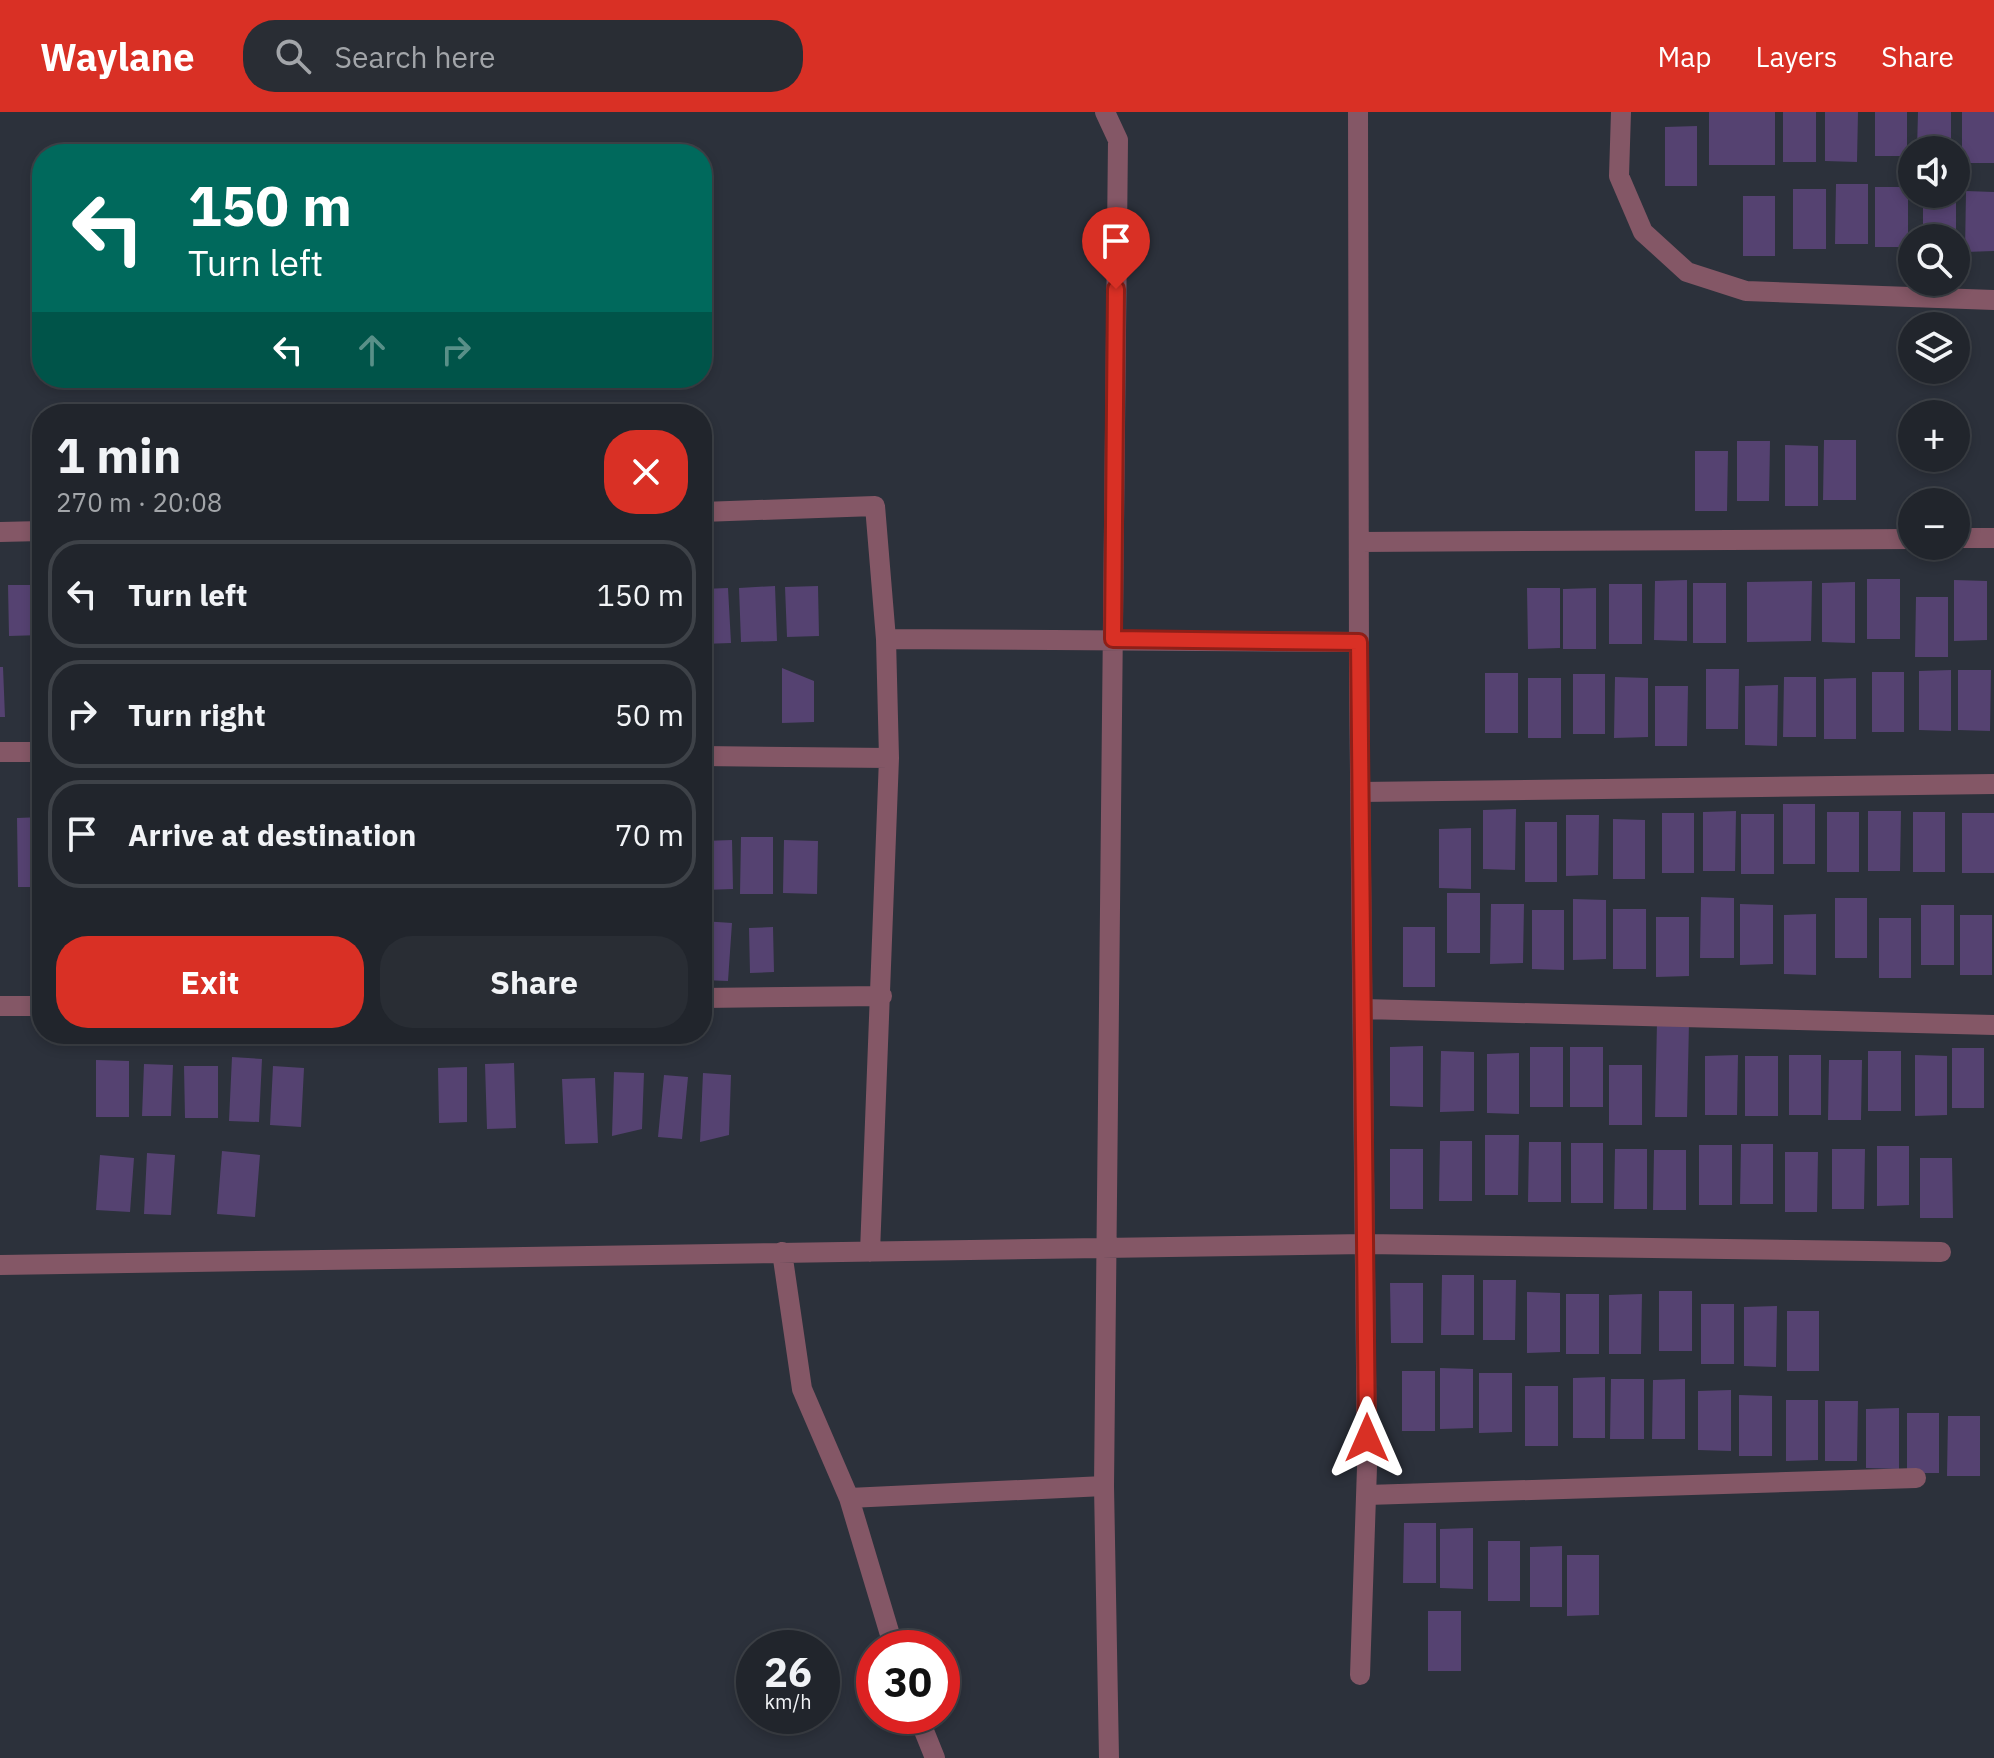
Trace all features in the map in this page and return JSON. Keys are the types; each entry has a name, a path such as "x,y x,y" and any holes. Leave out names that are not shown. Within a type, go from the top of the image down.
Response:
{"street":[{"path":"1105,112 1118,140 1104,1486 1109,1758"},
{"path":"1358,112 1359,642 1367,1495 1360,1675"},
{"path":"1621,112 1619,176 1643,232 1687,272 1746,291 1994,300"},
{"path":"712,512 875,506 886,639 889,758 870,1252"},
{"path":"0,532 32,531"},
{"path":"1970,538 1994,538"},
{"path":"1359,542 1898,539"},
{"path":"886,639 1359,642"},
{"path":"0,752 32,752"},
{"path":"712,756 889,758"},
{"path":"1360,792 1994,784"},
{"path":"712,998 882,996"},
{"path":"0,1006 32,1006"},
{"path":"1363,1009 1994,1025"},
{"path":"0,1265 1365,1244 1941,1252"},
{"path":"782,1252 802,1389 849,1498 889,1630"},
{"path":"1367,1495 1916,1478"},
{"path":"849,1498 1104,1486"},
{"path":"925,1734 935,1758"}],"building":[{"path":"1709,112 1775,112 1775,165 1709,165"},
{"path":"1783,112 1816,112 1816,162 1783,162"},
{"path":"1825,112 1858,112 1857,162 1825,161"},
{"path":"1875,112 1907,112 1907,136 1898,136 1898,156 1875,156"},
{"path":"1918,112 1951,112 1951,136 1917,136"},
{"path":"1962,112 1994,112 1994,163 1970,163 1970,136 1962,136"},
{"path":"1697,126 1697,186 1665,186 1665,127"},
{"path":"1836,184 1868,184 1868,244 1835,244"},
{"path":"1875,187 1898,187 1898,208 1908,208 1908,224 1898,224 1898,247 1875,247"},
{"path":"1793,189 1826,189 1826,249 1793,249"},
{"path":"1970,191 1994,192 1994,251 1970,252 1970,224 1965,224"},
{"path":"1743,196 1775,196 1775,256 1743,256"},
{"path":"1923,208 1956,208 1956,224 1923,224"},
{"path":"1824,440 1856,440 1856,500 1823,500"},
{"path":"1737,441 1770,441 1769,501 1737,501"},
{"path":"1785,445 1818,446 1818,506 1785,506"},
{"path":"1695,451 1728,451 1727,511 1695,511"},
{"path":"1867,579 1900,579 1900,639 1867,639"},
{"path":"1687,580 1687,641 1654,640 1655,581"},
{"path":"1954,580 1987,581 1987,640 1954,641"},
{"path":"1812,581 1811,641 1747,642 1747,582"},
{"path":"1855,582 1855,643 1822,642 1822,583"},
{"path":"1693,583 1726,583 1726,643 1693,643"},
{"path":"1609,584 1642,584 1642,644 1609,644"},
{"path":"8,585 32,585 32,635 9,636"},
{"path":"775,586 777,641 741,642 739,588"},
{"path":"818,586 819,636 787,637 785,587"},
{"path":"728,588 731,643 712,644 712,589"},
{"path":"1527,588 1560,588 1560,648 1528,649"},
{"path":"1596,588 1596,649 1563,649 1563,589"},
{"path":"1916,597 1948,597 1948,657 1915,657"},
{"path":"0,667 3,667 5,717 0,717"},
{"path":"782,668 814,681 814,722 782,723"},
{"path":"1706,669 1739,669 1738,729 1706,729"},
{"path":"1951,670 1951,731 1919,730 1919,671"},
{"path":"1958,670 1991,670 1990,731 1958,730"},
{"path":"1872,672 1904,672 1904,732 1872,732"},
{"path":"1485,673 1518,673 1518,733 1485,733"},
{"path":"1573,674 1605,674 1605,734 1573,734"},
{"path":"1615,677 1648,678 1648,737 1614,738"},
{"path":"1784,677 1816,677 1816,737 1783,737"},
{"path":"1528,678 1561,678 1561,738 1528,738"},
{"path":"1856,678 1856,739 1824,739 1824,679"},
{"path":"1778,685 1777,746 1745,745 1745,686"},
{"path":"1655,686 1688,686 1687,746 1655,746"},
{"path":"1783,804 1815,804 1815,864 1783,864"},
{"path":"1516,809 1515,870 1483,869 1483,810"},
{"path":"1736,811 1735,871 1703,871 1703,812"},
{"path":"1868,811 1901,811 1900,871 1868,871"},
{"path":"1827,812 1859,812 1859,872 1827,872"},
{"path":"1913,812 1945,812 1945,872 1913,872"},
{"path":"1662,813 1694,813 1694,873 1662,873"},
{"path":"1962,813 1994,813 1994,873 1962,873"},
{"path":"1741,814 1774,814 1774,874 1741,874"},
{"path":"1566,815 1599,815 1598,875 1566,876"},
{"path":"32,817 32,887 18,887 17,818"},
{"path":"1613,819 1645,820 1645,879 1613,879"},
{"path":"1525,822 1557,822 1557,882 1525,882"},
{"path":"1471,828 1471,889 1439,888 1439,829"},
{"path":"741,837 773,837 773,894 740,894"},
{"path":"732,840 733,889 712,890 712,841"},
{"path":"784,840 818,841 817,894 783,893"},
{"path":"1447,893 1480,893 1480,953 1447,953"},
{"path":"1701,897 1734,898 1734,958 1700,958"},
{"path":"1835,898 1867,898 1867,958 1835,958"},
{"path":"1573,899 1606,900 1606,959 1573,960"},
{"path":"1491,904 1524,904 1523,963 1490,964"},
{"path":"1740,904 1773,905 1773,964 1740,965"},
{"path":"1921,905 1954,905 1954,965 1921,965"},
{"path":"1613,909 1646,909 1646,969 1613,969"},
{"path":"1532,910 1564,910 1564,970 1532,969"},
{"path":"1816,914 1816,975 1784,974 1784,915"},
{"path":"1960,915 1992,915 1992,975 1960,975"},
{"path":"1656,917 1689,917 1689,976 1656,977"},
{"path":"1879,918 1911,918 1911,978 1879,978"},
{"path":"712,922 732,923 728,981 712,980"},
{"path":"773,927 774,972 750,973 749,928"},
{"path":"1403,927 1435,927 1435,987 1403,987"},
{"path":"1657,1022 1689,1022 1687,1117 1655,1117"},
{"path":"1423,1046 1423,1107 1390,1106 1390,1047"},
{"path":"1530,1047 1563,1047 1563,1107 1530,1107"},
{"path":"1570,1047 1603,1047 1603,1107 1570,1107"},
{"path":"1952,1048 1984,1048 1984,1108 1952,1108"},
{"path":"1441,1051 1474,1052 1474,1111 1440,1112"},
{"path":"1868,1051 1901,1051 1901,1111 1868,1111"},
{"path":"1519,1053 1519,1114 1487,1113 1487,1054"},
{"path":"1738,1055 1737,1115 1705,1115 1705,1056"},
{"path":"1789,1055 1821,1055 1821,1115 1789,1115"},
{"path":"1915,1055 1947,1056 1947,1115 1915,1116"},
{"path":"1745,1056 1778,1056 1778,1116 1745,1116"},
{"path":"232,1057 262,1059 259,1122 229,1121"},
{"path":"96,1060 129,1061 129,1117 96,1117"},
{"path":"1829,1060 1862,1060 1861,1120 1828,1120"},
{"path":"514,1063 516,1128 487,1129 485,1064"},
{"path":"144,1064 173,1065 171,1116 142,1116"},
{"path":"1609,1065 1642,1065 1642,1125 1609,1125"},
{"path":"184,1066 218,1066 218,1118 185,1118"},
{"path":"273,1066 304,1068 301,1127 270,1125"},
{"path":"467,1067 467,1122 439,1123 438,1068"},
{"path":"614,1072 644,1073 642,1129 612,1136"},
{"path":"703,1073 731,1075 729,1135 700,1142"},
{"path":"664,1075 688,1077 682,1139 658,1137"},
{"path":"595,1078 598,1143 565,1144 562,1079"},
{"path":"1485,1135 1519,1135 1518,1195 1485,1195"},
{"path":"1440,1141 1472,1141 1472,1201 1439,1201"},
{"path":"1529,1142 1561,1142 1561,1202 1528,1202"},
{"path":"1571,1143 1603,1143 1603,1203 1571,1203"},
{"path":"1741,1144 1773,1144 1773,1204 1740,1204"},
{"path":"1699,1145 1732,1145 1732,1205 1699,1205"},
{"path":"1877,1146 1909,1146 1909,1205 1877,1206"},
{"path":"1390,1149 1423,1149 1423,1209 1390,1209"},
{"path":"1615,1149 1647,1149 1647,1209 1614,1209"},
{"path":"1832,1149 1865,1149 1864,1209 1832,1209"},
{"path":"1654,1150 1686,1150 1686,1210 1653,1210"},
{"path":"222,1151 260,1155 255,1217 217,1214"},
{"path":"1785,1152 1818,1152 1817,1212 1785,1212"},
{"path":"147,1153 175,1155 171,1215 144,1214"},
{"path":"100,1155 134,1158 130,1212 96,1210"},
{"path":"1920,1158 1952,1158 1953,1218 1920,1218"},
{"path":"1442,1275 1474,1275 1474,1335 1441,1335"},
{"path":"1483,1280 1516,1280 1515,1340 1483,1340"},
{"path":"1390,1283 1423,1283 1423,1343 1391,1343"},
{"path":"1659,1291 1692,1291 1692,1351 1659,1351"},
{"path":"1527,1292 1560,1293 1560,1352 1527,1353"},
{"path":"1566,1294 1599,1294 1599,1354 1566,1354"},
{"path":"1642,1294 1641,1354 1609,1354 1609,1295"},
{"path":"1701,1304 1734,1304 1734,1364 1701,1364"},
{"path":"1777,1306 1776,1367 1744,1366 1744,1307"},
{"path":"1787,1311 1819,1311 1819,1371 1787,1371"},
{"path":"1440,1368 1473,1369 1473,1428 1440,1429"},
{"path":"1402,1371 1435,1371 1435,1431 1402,1431"},
{"path":"1479,1373 1512,1373 1512,1432 1479,1433"},
{"path":"1605,1377 1605,1438 1573,1438 1573,1378"},
{"path":"1611,1379 1644,1379 1644,1439 1610,1439"},
{"path":"1685,1379 1685,1439 1652,1439 1653,1380"},
{"path":"1525,1386 1558,1386 1558,1446 1525,1446"},
{"path":"1731,1390 1731,1451 1698,1450 1698,1391"},
{"path":"1739,1395 1772,1396 1772,1456 1739,1456"},
{"path":"1786,1400 1818,1400 1818,1460 1786,1461"},
{"path":"1825,1401 1858,1401 1857,1461 1825,1461"},
{"path":"1899,1408 1899,1469 1866,1468 1866,1409"},
{"path":"1907,1413 1939,1413 1939,1473 1907,1473"},
{"path":"1948,1416 1980,1416 1980,1476 1947,1476"},
{"path":"1404,1523 1436,1523 1436,1583 1403,1583"},
{"path":"1473,1528 1473,1589 1440,1588 1440,1529"},
{"path":"1488,1541 1520,1541 1520,1601 1488,1601"},
{"path":"1562,1546 1562,1607 1530,1607 1530,1547"},
{"path":"1567,1555 1599,1555 1599,1615 1567,1616"},
{"path":"1428,1611 1461,1611 1461,1671 1428,1671"}],"route":[{"path":"1116,289 1113,639 1359,642 1367,1438"}]}
